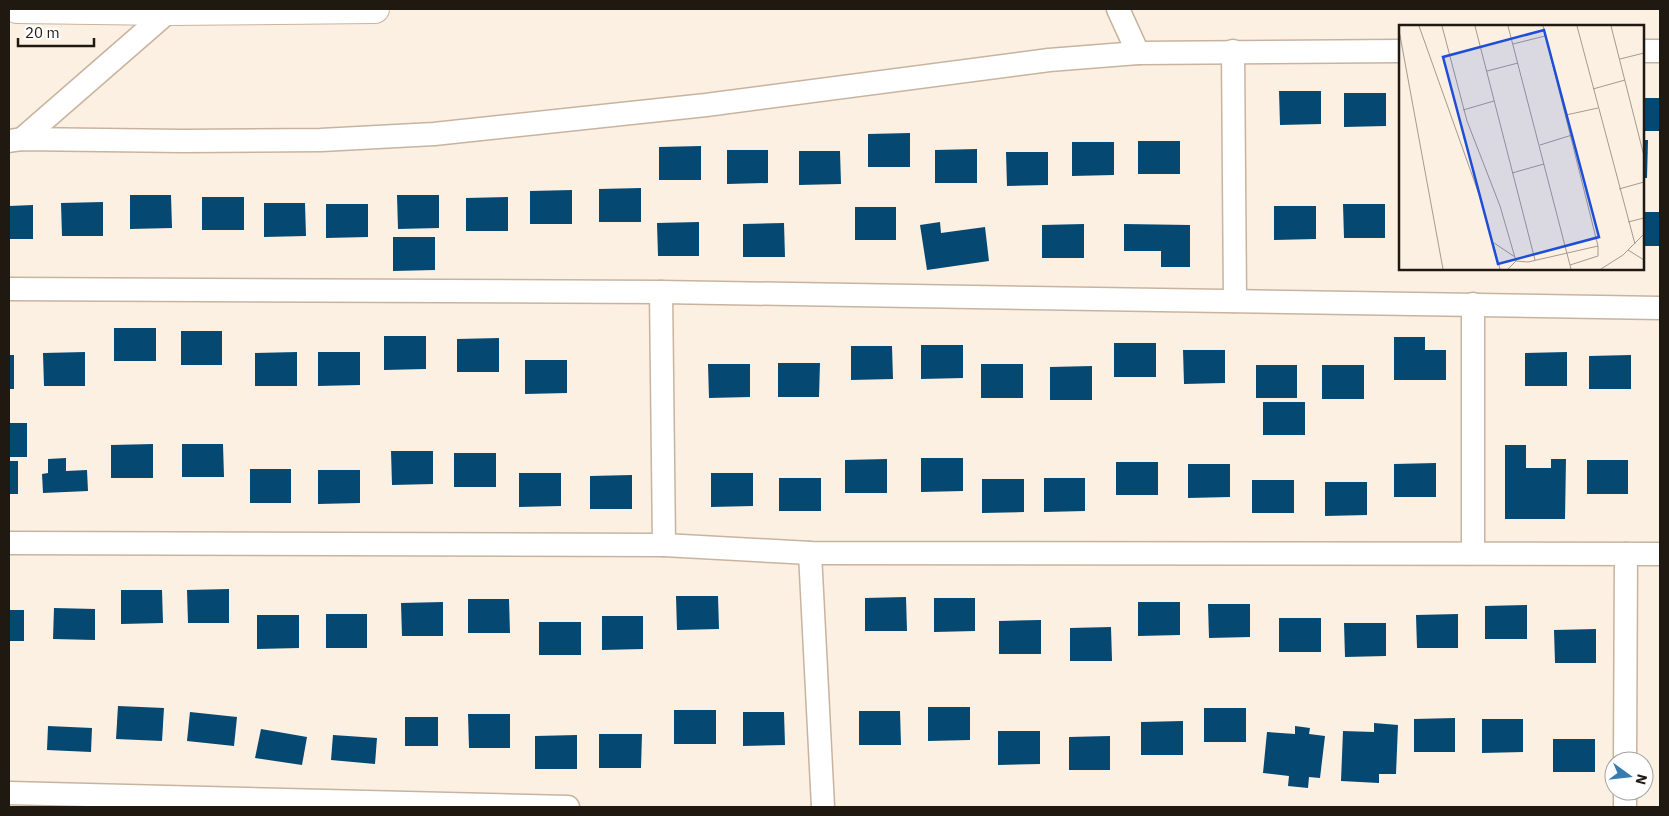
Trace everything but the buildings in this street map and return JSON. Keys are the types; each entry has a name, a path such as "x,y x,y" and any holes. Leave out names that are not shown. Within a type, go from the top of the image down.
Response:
{"street":[{"path":"17,9 168,11 375,9"},
{"path":"1118,9 1138,53"},
{"path":"15,140 168,11"},
{"path":"1234,51 1235,301"},
{"path":"15,140 320,140 434,134 706,105 1049,60 1138,53 1399,51"},
{"path":"1644,51 1660,51"},
{"path":"9,289 660,292 1660,308"},
{"path":"660,292 664,545"},
{"path":"1473,553 1474,304"},
{"path":"9,543 664,545 810,553 1660,554"},
{"path":"810,553 823,807"},
{"path":"1625,751 1626,554"},
{"path":"9,793 568,807"}]}
